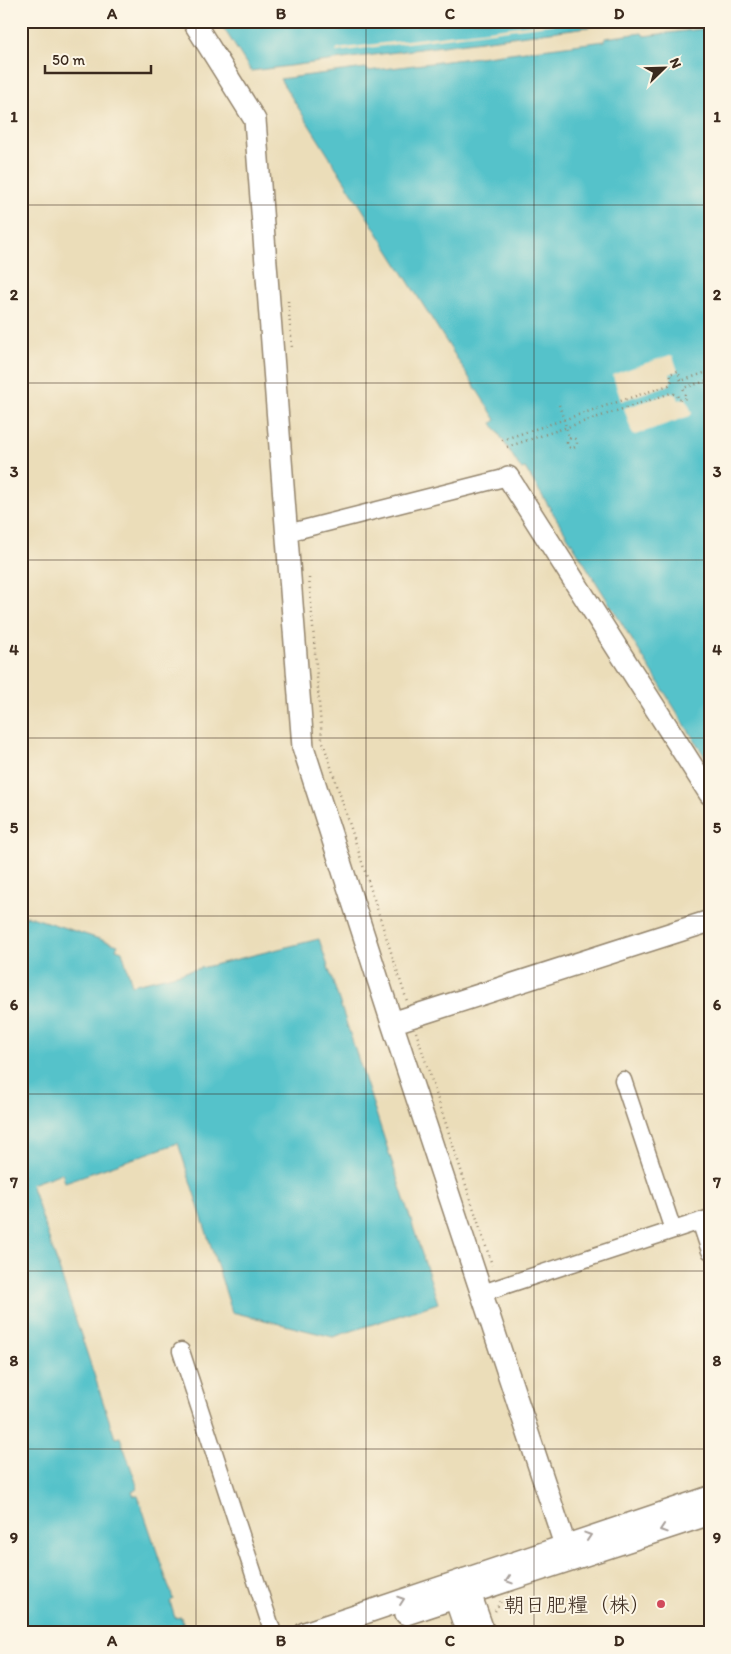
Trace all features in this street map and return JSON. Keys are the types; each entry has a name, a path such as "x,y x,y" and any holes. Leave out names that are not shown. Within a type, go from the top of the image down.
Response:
{"street":[{"path":"193,21 256,120 286,533 304,747 392,1023 491,1290 568,1552"},
{"path":"286,533 508,478 710,794"},
{"path":"392,1023 710,921"},
{"path":"623,1080 673,1230"},
{"path":"491,1290 705,1220 710,1251"},
{"path":"181,1350 273,1633"},
{"path":"305,1633 460,1588 568,1552 710,1496"},
{"path":"568,1552 710,1514"},
{"path":"349,1633 460,1588"},
{"path":"460,1588 467,1633"},
{"path":"460,1588 484,1633"}],"path":[{"path":"287,293 292,356"},
{"path":"502,440 669,385 672,380 670,374 678,371 681,381 710,371"},
{"path":"507,447 671,393 677,396 679,400 686,398 683,388 710,380"},
{"path":"559,405 570,439"},
{"path":"575,438 576,446 568,448 566,441 570,439 575,438"},
{"path":"309,575 322,740 408,1004"},
{"path":"415,1028 491,1290"},
{"path":"239,1633 248,1628"}],"water":[{"path":"219,21 634,21 251,71"},
{"path":"710,28 710,765 525,468 521,469 492,423 496,420 280,79 366,68 368,71 605,41 605,38 642,33 644,36"},
{"path":"28,916 118,945 116,949 122,951 132,985 319,939 438,1303 333,1337 232,1312 178,1143 65,1182 62,1173 31,1184 115,1438 120,1437 138,1488 132,1491 134,1496 138,1496 173,1599 170,1602 175,1618 181,1617 186,1633 21,1633 21,918"}],"pier":[{"path":"560,21 579,21 336,52 337,49"},
{"path":"670,355 673,356 678,371 670,374 672,380 669,385 621,401 614,374"},
{"path":"671,393 677,395 679,400 686,398 692,413 690,416 635,435 632,433 624,408"}],"place":[{"name":"朝日肥糧（株）","path":"661,1604"}]}
